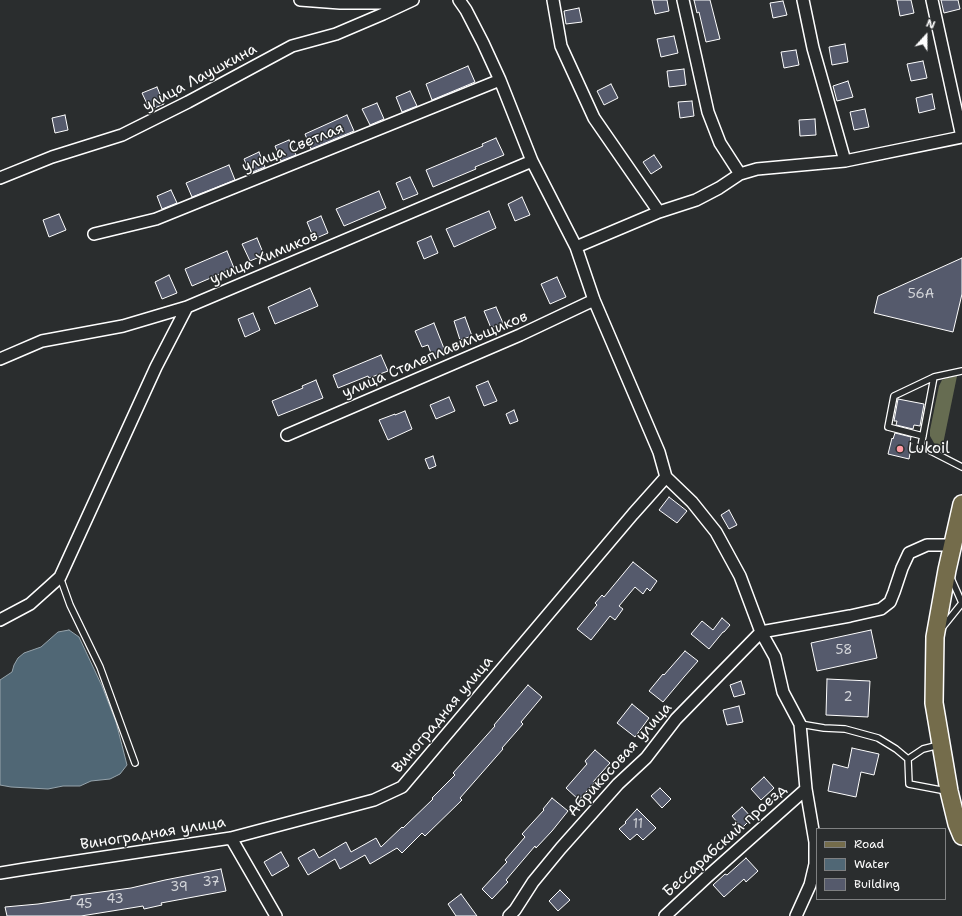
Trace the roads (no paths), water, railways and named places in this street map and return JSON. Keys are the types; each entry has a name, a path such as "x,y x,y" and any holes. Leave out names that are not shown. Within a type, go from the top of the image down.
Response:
{"main road":[{"path":"962,505 947,570 935,637 934,703 949,791 957,824 962,836"}],"street":[{"path":"300,0 340,3 387,3 412,0"},
{"name":"улица Лаушкина","path":"0,178 52,157 122,135 188,102 292,46 336,34 412,0"},
{"path":"459,0 500,80 532,161 576,247 594,300 659,452 666,477 692,502 716,532 740,576 761,632 775,657 783,692 800,724 806,789 814,842 815,864 810,885 796,916"},
{"path":"553,0 561,46 594,118 659,212"},
{"path":"683,0 708,112 720,143 740,174"},
{"path":"803,0 813,48 845,161"},
{"path":"576,247 659,212 696,200 719,188 740,174 757,169 845,161 962,137 932,0"},
{"name":"улица Светлая","path":"94,234 156,219 500,80"},
{"name":"улица Химиков","path":"0,359 42,342 123,326 187,307 532,161"},
{"name":"улица Сталеплавильщиков","path":"287,435 520,335 594,300"},
{"path":"0,620 30,604 60,577 156,367 187,307"},
{"name":"Виноградная улица","path":"0,874 231,838 374,800 402,787 666,477"},
{"path":"761,632 880,609 890,602 909,553 927,545 953,545"},
{"name":"Абрикосовая улица","path":"509,916 566,842 618,784 646,758 676,720 761,632"},
{"name":"Бессарабский проезд","path":"664,916 806,789"},
{"path":"231,838 276,916"}],"lane":[{"path":"923,436 888,427 894,396 934,377 962,371"},
{"path":"934,377 921,446 962,467"},
{"path":"935,637 962,603 947,570"},
{"path":"60,577 70,605 100,667 135,763"},
{"path":"800,724 824,728 845,728 878,738 908,759"},
{"path":"908,759 923,749 941,744"},
{"path":"908,759 909,784 949,791"}],"water":[{"path":"69,630 79,637 102,686 116,722 127,765 120,774 110,779 91,781 80,786 63,786 48,789 0,785 0,680 12,672 18,658 24,653 41,647 58,632"}],"place":[{"name":"Lukoil","path":"900,449"}]}
